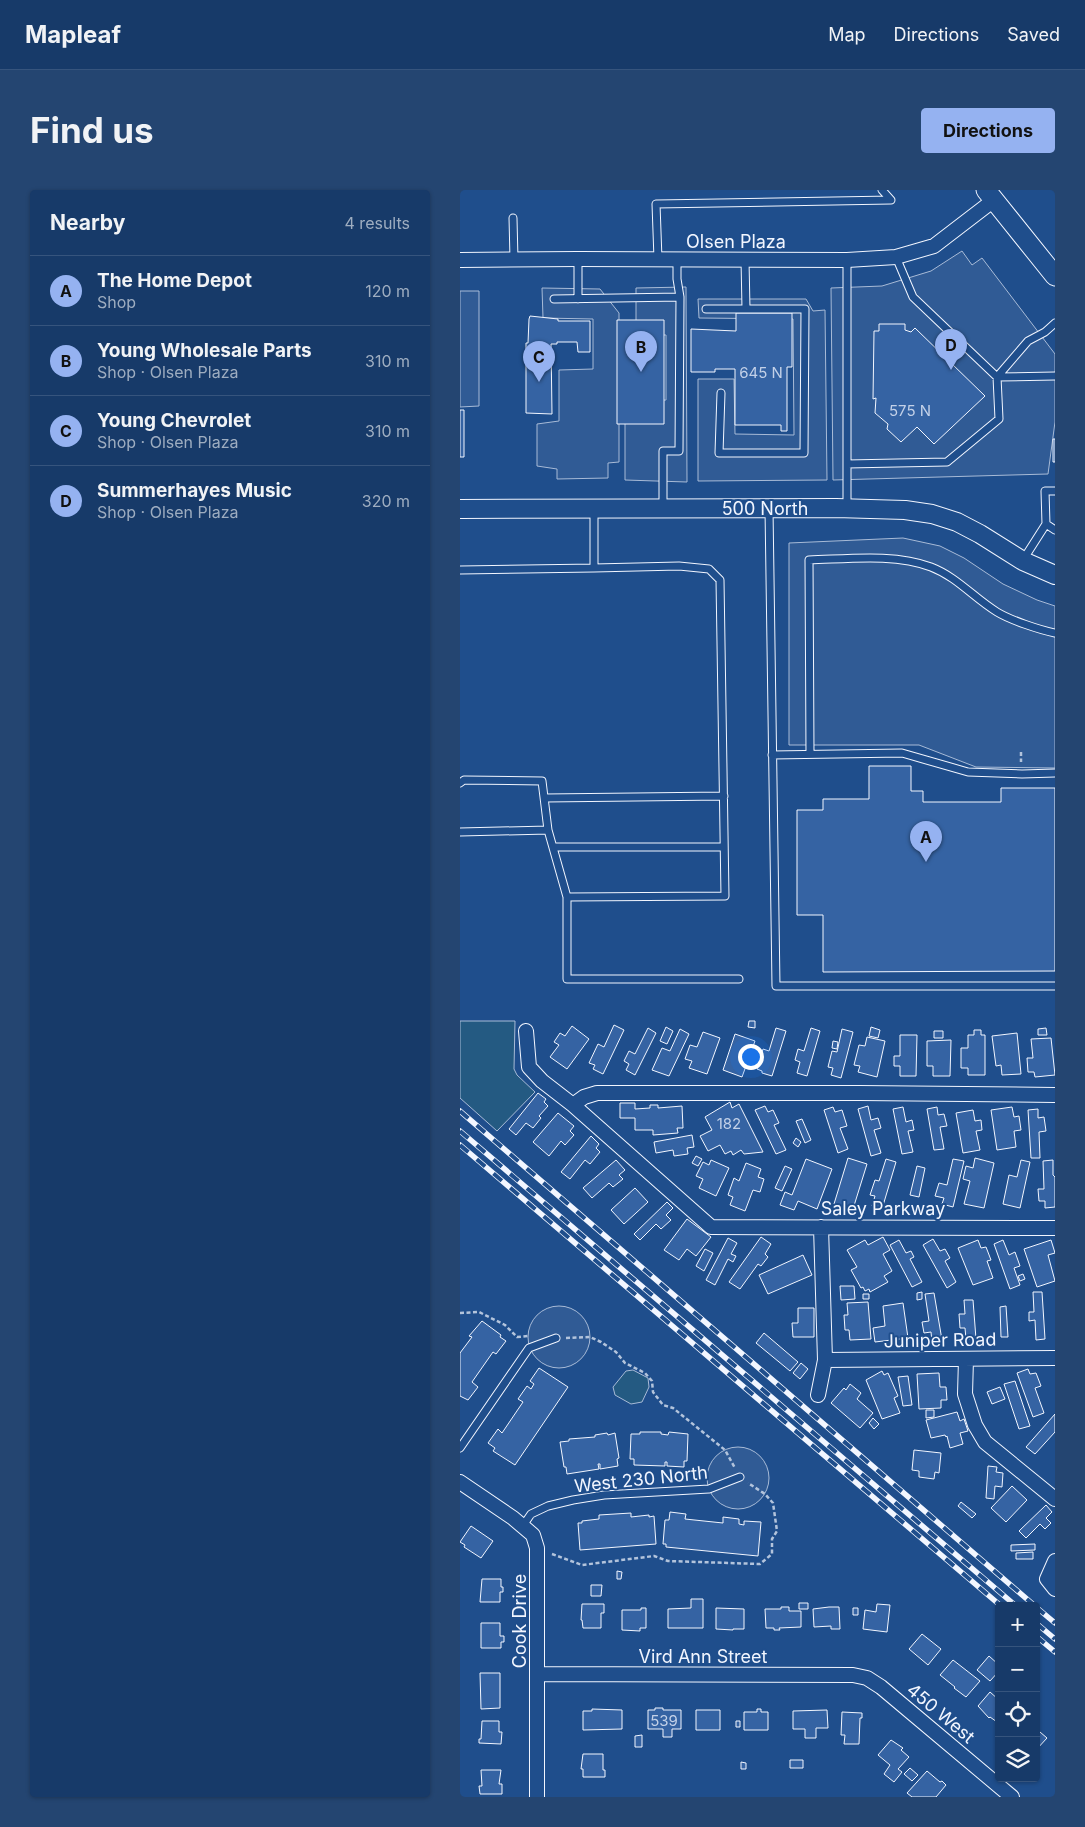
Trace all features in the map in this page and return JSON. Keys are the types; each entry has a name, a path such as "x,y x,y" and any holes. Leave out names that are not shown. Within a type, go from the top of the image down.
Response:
{"main road":[{"path":"990,195 1055,276"}],"street":[{"name":"Olsen Plaza","path":"460,260 578,258 847,260 896,257 934,246 990,195"},
{"name":"500 North","path":"460,509 847,508 905,510 945,518 968,528 1023,561 1055,576"},
{"path":"526,1031 529,1067 542,1081 573,1105 584,1097 597,1093 1055,1095"},
{"name":"Saley Parkway","path":"573,1105 710,1228 1055,1228"},
{"path":"818,1395 825,1360 821,1227"},
{"name":"Juniper Road","path":"825,1360 1055,1358"},
{"path":"966,1359 965,1394 975,1425 986,1442 1055,1499"},
{"name":"Cook Drive","path":"460,1482 513,1518 533,1536 537,1548 537,1797"},
{"path":"1055,1561 1047,1579 1055,1589"},
{"name":"Vird Ann Street","path":"538,1674 853,1675 867,1678"},
{"name":"450 West","path":"867,1678 881,1687 1012,1797"}],"lane":[{"path":"658,259 656,204 891,200 882,190"},
{"path":"514,218 514,259"},
{"path":"896,257 913,297 998,377 1055,376"},
{"path":"578,258 578,299"},
{"path":"663,508 663,451 678,451 680,297 677,279 677,259"},
{"path":"745,260 746,309"},
{"path":"847,260 847,508"},
{"path":"554,299 680,297"},
{"path":"706,310 805,310 804,453 719,453 721,393"},
{"path":"847,464 948,462 999,419 998,377 1028,342 1045,332 1055,323"},
{"path":"1023,561 1046,524 1045,491 1055,491"},
{"path":"594,509 594,568"},
{"path":"768,509 776,986 1055,986"},
{"path":"1046,524 1055,530"},
{"path":"810,754 809,560 902,559 930,566 952,577 998,613 1055,633"},
{"path":"460,570 680,566 709,569 720,580 722,599 725,896 567,897"},
{"path":"772,755 902,753 968,772 1055,773"},
{"path":"460,783 464,780 542,781 548,830 567,897 567,979 739,979"},
{"path":"545,798 724,796"},
{"path":"460,832 548,830"},
{"path":"553,847 724,847"},
{"path":"460,1448 529,1348 556,1338"},
{"name":"West 230 North","path":"522,1527 531,1514 548,1506 573,1500 604,1495 709,1489 740,1477"}],"path":[{"path":"1021,752 1021,762"},
{"path":"460,1313 479,1312 504,1325 517,1337 528,1336"},
{"path":"552,1554 582,1565 654,1556 668,1561 760,1564 772,1554 772,1539 777,1531 773,1503 765,1494 740,1477 726,1450 673,1408 663,1405 653,1392 652,1381 645,1373 624,1363 616,1352 590,1337 556,1338"}],"shaded area":[{"path":"962,251 972,265 982,258 1055,354 1055,422 1048,474 833,480 831,288 882,286 931,271"},
{"path":"686,287 687,482 625,480 625,401 666,400 666,335 636,335 636,288"},
{"path":"542,288 600,289 619,313 619,462 608,463 608,478 557,479 557,469 537,466 537,424 559,421 559,370 593,369 593,319 543,318"},
{"path":"460,291 479,291 479,406 460,407"},
{"path":"698,299 806,299 813,311 825,310 827,480 698,481 698,379 734,379 735,434 794,435 793,319 699,318"},
{"path":"903,538 940,546 964,558 1003,584 1055,606 1055,768 976,767 919,745 789,745 789,543"},
{"path":"460,1021 515,1021 514,1069 517,1075 535,1092 497,1131 460,1098"},
{"path":"559,1306 576,1311 581,1315 585,1320 590,1337 585,1354 581,1359 576,1363 559,1368 542,1363 537,1359 533,1354 528,1337 533,1320 537,1315 542,1311"},
{"path":"633,1370 648,1378 649,1387 642,1402 631,1404 615,1395 613,1387 626,1371"},
{"path":"732,1447 744,1447 760,1456 767,1466 769,1478 767,1490 760,1500 744,1509 732,1509 721,1504 712,1495 707,1484 707,1472 712,1461 721,1452"}],"building":[{"path":"736,313 792,313 792,367 787,367 787,431 781,431 781,425 735,425 735,369 715,369 715,372 691,372 691,329 736,331"},
{"path":"530,316 558,319 558,321 590,321 590,352 578,352 577,342 557,342 557,344 551,344 552,414 526,413 526,343 528,343"},
{"path":"617,320 664,320 664,424 617,424"},
{"path":"879,324 905,324 905,330 911,332 915,328 985,396 934,444 917,427 901,442 887,429 888,424 875,413 876,398 873,399 874,331 879,331"},
{"path":"460,410 464,410 464,457 460,457"},
{"path":"1053,439 1055,439 1055,462 1053,462"},
{"path":"869,766 911,766 911,791 923,791 923,802 1001,802 1001,788 1055,788 1055,971 823,972 823,915 797,915 797,810 823,810 823,799 869,799"},
{"path":"749,1021 755,1021 755,1028 748,1027"},
{"path":"614,1025 624,1030 603,1074 593,1069 595,1065 589,1063 598,1044 604,1047"},
{"path":"572,1026 589,1039 567,1069 550,1057 559,1045 554,1042 560,1033 565,1036"},
{"path":"666,1027 673,1031 667,1044 660,1041"},
{"path":"871,1027 880,1030 878,1038 869,1036"},
{"path":"648,1028 656,1033 635,1075 626,1070 629,1064 624,1061 629,1051 635,1054"},
{"path":"776,1028 786,1031 772,1076 762,1073 762,1071 757,1069 763,1049 769,1051"},
{"path":"811,1028 820,1031 807,1076 797,1073 800,1062 795,1060 798,1049 804,1051"},
{"path":"1046,1028 1047,1035 1038,1035 1038,1029"},
{"path":"680,1029 689,1034 669,1076 652,1070 662,1048 670,1051"},
{"path":"842,1029 853,1032 841,1078 831,1075 833,1068 828,1067 832,1051 837,1052"},
{"path":"974,1030 981,1030 981,1035 985,1035 985,1075 968,1075 968,1068 961,1068 961,1048 968,1048 968,1035 974,1035"},
{"path":"934,1031 943,1031 943,1038 934,1038"},
{"path":"703,1032 720,1038 707,1074 689,1068 692,1061 685,1059 690,1045 697,1047"},
{"path":"1017,1033 1021,1074 1002,1075 1001,1065 996,1066 992,1036"},
{"path":"735,1034 755,1041 742,1077 723,1070"},
{"path":"900,1035 917,1035 916,1076 900,1076 900,1066 894,1066 894,1056 900,1056"},
{"path":"867,1037 885,1041 877,1077 858,1072 860,1066 854,1065 859,1045 865,1046"},
{"path":"1051,1038 1055,1075 1035,1077 1034,1072 1028,1072 1027,1058 1033,1058 1031,1039"},
{"path":"951,1040 950,1076 933,1076 933,1066 927,1066 927,1041"},
{"path":"833,1041 838,1042 837,1049 832,1048"},
{"path":"538,1093 546,1099 544,1102 548,1106 539,1116 541,1118 533,1128 526,1123 516,1135 509,1129"},
{"path":"730,1102 732,1108 739,1104 763,1152 744,1154 741,1150 733,1155 731,1151 725,1154 720,1145 708,1151 700,1136 712,1130 705,1117"},
{"path":"620,1103 635,1103 635,1109 650,1108 650,1105 658,1105 658,1108 682,1106 683,1128 677,1128 678,1133 653,1135 653,1130 635,1130 635,1118 620,1118"},
{"path":"765,1106 768,1112 773,1110 779,1123 774,1125 786,1150 776,1154 755,1110"},
{"path":"868,1106 871,1120 878,1118 881,1128 874,1130 881,1153 871,1156 858,1109"},
{"path":"833,1107 835,1112 842,1110 847,1126 840,1128 848,1149 838,1153 824,1110"},
{"path":"903,1107 906,1122 912,1120 914,1130 908,1131 913,1152 902,1154 893,1109"},
{"path":"937,1107 938,1115 944,1114 947,1126 940,1127 944,1149 934,1150 927,1109"},
{"path":"1012,1107 1014,1117 1019,1116 1021,1130 1014,1131 1016,1147 997,1150 991,1110"},
{"path":"1038,1109 1038,1118 1044,1117 1046,1131 1039,1132 1040,1158 1031,1158 1028,1110"},
{"path":"973,1110 975,1121 981,1120 982,1130 976,1131 980,1150 963,1153 956,1113"},
{"path":"558,1113 574,1126 570,1131 574,1135 565,1145 561,1141 549,1156 533,1142"},
{"path":"802,1119 811,1140 805,1143 796,1121"},
{"path":"692,1135 694,1147 687,1148 688,1154 674,1156 673,1150 656,1153 654,1142"},
{"path":"591,1136 599,1144 596,1148 600,1152 590,1164 585,1160 570,1179 561,1172"},
{"path":"796,1138 801,1142 798,1147 793,1143"},
{"path":"696,1156 702,1159 698,1166 692,1163"},
{"path":"848,1158 867,1164 853,1209 834,1204"},
{"path":"975,1158 994,1163 984,1208 964,1204 970,1181 963,1179 966,1166 973,1168"},
{"path":"806,1159 832,1169 817,1209 798,1201 794,1210 780,1205 785,1192 792,1195"},
{"path":"886,1159 896,1162 882,1209 872,1206 875,1196 870,1195 875,1180 879,1181"},
{"path":"953,1159 964,1161 953,1207 942,1204 944,1198 935,1196 939,1183 947,1185"},
{"path":"616,1160 625,1170 619,1175 623,1179 613,1187 609,1183 592,1198 583,1188"},
{"path":"711,1160 729,1168 716,1196 699,1188 703,1179 696,1176 703,1162 709,1165"},
{"path":"1021,1160 1030,1162 1020,1208 1003,1204 1009,1175 1017,1177"},
{"path":"1053,1160 1055,1207 1045,1208 1045,1201 1039,1201 1038,1189 1044,1189 1043,1161"},
{"path":"746,1163 761,1169 758,1177 764,1179 760,1192 753,1190 745,1211 730,1205 733,1197 728,1195 734,1178 739,1181"},
{"path":"785,1166 792,1169 782,1191 775,1188"},
{"path":"917,1166 925,1168 919,1197 910,1195"},
{"path":"635,1188 648,1202 624,1224 611,1210"},
{"path":"667,1202 673,1208 666,1215 671,1220 661,1229 656,1224 640,1240 634,1234"},
{"path":"687,1219 711,1237 696,1256 687,1249 679,1260 664,1250"},
{"path":"761,1237 771,1244 765,1254 768,1257 761,1266 758,1264 740,1289 729,1282"},
{"path":"883,1237 890,1250 883,1254 892,1271 884,1276 888,1282 870,1292 869,1289 865,1291 863,1287 861,1288 851,1270 857,1267 847,1250 865,1240 868,1245"},
{"path":"728,1238 737,1243 731,1254 736,1256 733,1262 728,1259 715,1285 706,1280"},
{"path":"933,1239 940,1251 945,1249 950,1258 945,1261 956,1282 947,1288 923,1245"},
{"path":"899,1240 906,1253 911,1251 914,1257 910,1259 922,1282 912,1287 890,1245"},
{"path":"978,1240 981,1248 986,1247 991,1260 987,1261 993,1278 973,1285 958,1248"},
{"path":"1003,1240 1009,1255 1015,1252 1020,1266 1014,1268 1020,1285 1010,1289 994,1244"},
{"path":"1051,1240 1055,1253 1048,1255 1055,1281 1037,1287 1024,1249"},
{"path":"705,1249 713,1253 704,1271 696,1266"},
{"path":"803,1255 812,1275 768,1294 759,1275"},
{"path":"1023,1274 1025,1279 1020,1281 1018,1276"},
{"path":"840,1286 854,1286 855,1299 841,1300"},
{"path":"922,1292 922,1299 917,1300 917,1293"},
{"path":"1033,1292 1042,1292 1045,1339 1036,1340 1035,1320 1029,1321 1029,1312 1034,1312"},
{"path":"934,1293 942,1340 932,1342 931,1332 924,1333 922,1322 929,1321 925,1294"},
{"path":"863,1294 869,1294 869,1299 863,1299"},
{"path":"964,1300 973,1300 976,1339 966,1339 965,1328 960,1328 959,1314 965,1314"},
{"path":"868,1302 871,1339 850,1340 849,1330 845,1330 844,1315 848,1315 847,1303"},
{"path":"903,1303 908,1338 875,1342 873,1328 885,1326 883,1306"},
{"path":"1006,1306 1008,1337 1001,1337 1000,1307"},
{"path":"798,1308 814,1308 814,1337 793,1337 792,1323 798,1323"},
{"path":"482,1321 506,1341 496,1354 493,1352 472,1382 478,1387 468,1400 460,1396 460,1353 472,1337 469,1336"},
{"path":"764,1333 798,1362 790,1371 756,1343"},
{"path":"801,1363 808,1369 800,1379 793,1373"},
{"path":"539,1368 568,1387 515,1465 493,1451 495,1448 488,1443 498,1429 502,1433 523,1402 518,1399 527,1386 531,1389 534,1384 530,1381"},
{"path":"1028,1369 1030,1374 1036,1373 1041,1386 1035,1388 1044,1413 1033,1417 1017,1373"},
{"path":"882,1371 884,1375 888,1373 898,1396 894,1398 900,1413 882,1419 866,1380"},
{"path":"939,1373 940,1387 946,1387 947,1400 941,1400 941,1408 919,1409 917,1374"},
{"path":"908,1376 912,1405 903,1406 898,1377"},
{"path":"1015,1381 1030,1426 1019,1429 1004,1384"},
{"path":"850,1384 861,1393 857,1399 873,1413 860,1428 831,1403"},
{"path":"1000,1387 1005,1399 992,1404 987,1392"},
{"path":"926,1410 934,1410 934,1417 926,1418"},
{"path":"957,1412 960,1421 964,1419 968,1431 960,1433 963,1444 950,1448 947,1436 931,1438 926,1420"},
{"path":"1055,1414 1055,1432 1035,1454 1026,1447"},
{"path":"873,1418 879,1424 874,1429 869,1423"},
{"path":"640,1432 661,1432 661,1434 668,1435 669,1432 688,1434 687,1461 684,1461 684,1467 667,1466 667,1462 665,1462 665,1466 634,1465 634,1459 630,1459 631,1434 640,1434"},
{"path":"607,1433 608,1435 615,1433 619,1458 617,1459 618,1466 600,1469 600,1464 598,1464 599,1469 567,1474 560,1442 569,1441 569,1439 595,1437 595,1435"},
{"path":"914,1450 941,1453 939,1473 935,1472 934,1479 919,1477 919,1471 912,1470"},
{"path":"988,1466 997,1467 996,1472 1003,1473 1002,1487 995,1486 994,1499 986,1498"},
{"path":"1012,1486 1027,1500 1006,1522 991,1508"},
{"path":"961,1502 976,1514 972,1518 958,1506"},
{"path":"1046,1505 1052,1512 1046,1518 1051,1523 1045,1529 1040,1524 1026,1538 1019,1531"},
{"path":"670,1512 686,1514 685,1519 723,1523 723,1517 739,1519 739,1524 744,1525 744,1521 761,1522 758,1556 666,1547 666,1544 663,1544 665,1520 669,1520"},
{"path":"631,1513 631,1517 654,1516 656,1544 580,1550 578,1523 599,1519 599,1515"},
{"path":"471,1526 493,1541 481,1558 464,1547 465,1545 460,1542"},
{"path":"1035,1544 1035,1550 1011,1551 1011,1545"},
{"path":"1033,1552 1033,1559 1016,1559 1016,1553"},
{"path":"617,1571 622,1572 621,1579 617,1579"},
{"path":"482,1579 501,1579 503,1592 500,1592 500,1602 480,1602"},
{"path":"591,1585 602,1585 601,1596 591,1596"},
{"path":"691,1599 703,1599 703,1628 668,1628 668,1609 691,1608"},
{"path":"799,1603 808,1603 808,1609 799,1609"},
{"path":"582,1604 604,1604 604,1613 601,1613 601,1628 583,1628 581,1620"},
{"path":"877,1604 890,1605 887,1632 863,1629 865,1610 876,1612"},
{"path":"781,1607 789,1607 789,1611 801,1611 801,1627 779,1628 780,1630 766,1628 765,1609 781,1609"},
{"path":"839,1607 840,1629 831,1629 831,1626 814,1627 813,1609"},
{"path":"641,1608 646,1608 646,1628 640,1628 640,1631 622,1630 622,1610 641,1610"},
{"path":"716,1608 744,1609 744,1629 716,1629"},
{"path":"853,1608 858,1608 858,1615 853,1615"},
{"path":"481,1623 500,1623 500,1636 504,1636 501,1648 481,1648"},
{"path":"922,1634 941,1649 928,1665 909,1649"},
{"path":"989,1656 995,1661 995,1675 990,1681 977,1670"},
{"path":"953,1660 980,1681 966,1697 940,1675"},
{"path":"480,1673 500,1673 500,1708 481,1709"},
{"path":"990,1692 995,1696 995,1721 989,1718 978,1706"},
{"path":"655,1708 681,1710 681,1729 672,1729 672,1737 663,1737 663,1729 648,1729 648,1710 655,1710"},
{"path":"592,1709 622,1710 622,1729 583,1730 583,1711 592,1711"},
{"path":"757,1709 761,1709 761,1712 768,1712 768,1730 744,1730 744,1712 757,1712"},
{"path":"696,1710 720,1710 720,1730 696,1730"},
{"path":"827,1710 828,1728 816,1728 816,1738 805,1738 805,1729 793,1729 793,1711"},
{"path":"842,1712 862,1713 862,1718 860,1718 859,1744 844,1744 845,1735 841,1735"},
{"path":"482,1721 499,1721 499,1732 502,1732 501,1744 479,1743"},
{"path":"736,1721 740,1721 740,1727 736,1727"},
{"path":"1040,1732 1047,1738 1040,1746"},
{"path":"642,1735 642,1747 635,1747 635,1736"},
{"path":"891,1740 903,1748 901,1750 909,1757 898,1769 902,1772 894,1782 884,1774 890,1765 878,1755"},
{"path":"583,1754 603,1754 605,1777 583,1777 583,1769 581,1769"},
{"path":"790,1760 803,1760 803,1768 790,1768"},
{"path":"741,1762 746,1763 746,1769 741,1769"},
{"path":"910,1768 918,1775 912,1781 904,1774"},
{"path":"481,1770 501,1770 499,1784 502,1784 502,1794 480,1794 479,1786 482,1786"},
{"path":"927,1771 946,1785 936,1797 912,1797 907,1793"}],"railway":[{"path":"460,1111 1030,1602"},
{"path":"460,1131 1011,1602"},
{"path":"460,1145 996,1602"},
{"path":"1040,1610 1055,1623"},
{"path":"1040,1626 1055,1639"},
{"path":"1040,1639 1055,1652"}],"place":[{"name":"Summerhayes Music","path":"951,370"},
{"name":"Young Wholesale Parts","path":"641,372"},
{"name":"Young Chevrolet","path":"539,382"},
{"name":"The Home Depot","path":"926,862"}]}
